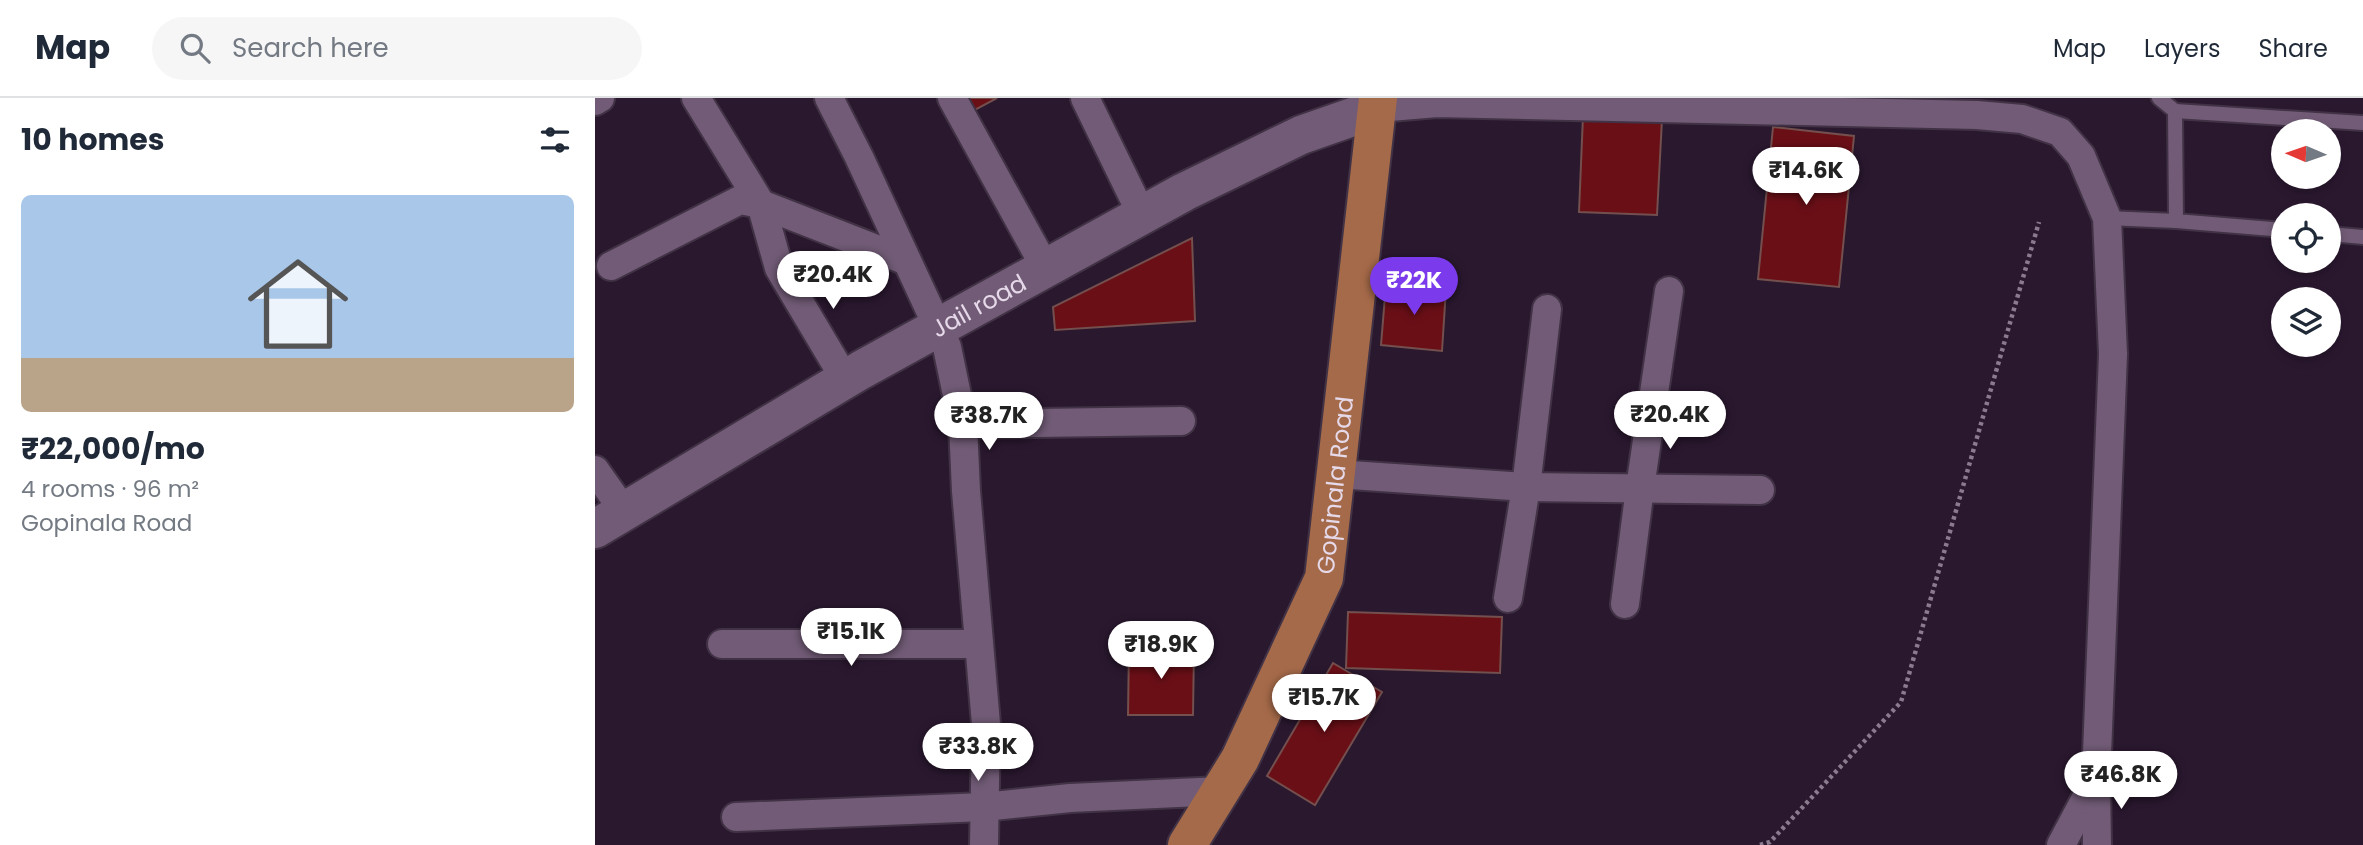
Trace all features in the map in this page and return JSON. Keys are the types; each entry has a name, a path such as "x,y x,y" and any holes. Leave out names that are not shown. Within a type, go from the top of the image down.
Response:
{"main road":[{"name":"Gopinala Road","path":"1187,845 1240,759 1324,578 1382,101"}],"street":[{"path":"595,101 600,98"},
{"path":"696,98 761,204 779,268 845,379"},
{"path":"828,98 859,157 947,347 963,424 965,491 986,724 983,845"},
{"path":"952,98 1045,267"},
{"path":"1085,98 1142,215"},
{"path":"1382,101 1963,115 2022,119 2060,132 2081,156 2107,218 2113,354 2095,779 2097,845"},
{"name":"Jail road","path":"610,520 845,379 1045,267 1301,135 1382,101"},
{"path":"611,266 740,200 761,204 907,261"},
{"path":"1625,604 1669,291"},
{"path":"1508,598 1526,487 1547,309"},
{"path":"963,424 1181,421"},
{"path":"595,470 610,520"},
{"path":"1336,474 1526,487 1760,490"},
{"path":"722,644 979,644"},
{"path":"2061,845 2095,779"},
{"path":"736,817 984,807 1070,798 1221,791"}],"lane":[{"path":"2159,98 2175,111 2363,123"},
{"path":"2175,111 2176,221"},
{"path":"2107,218 2271,229"},
{"path":"2341,235 2363,237"}],"path":[{"path":"1760,845 1770,842 1901,702 2039,222"}],"building":[{"path":"963,98 997,98 971,112"},
{"path":"1583,116 1662,119 1657,215 1579,212"},
{"path":"1773,127 1854,136 1839,287 1758,279"},
{"path":"1192,238 1195,321 1055,330 1053,307"},
{"path":"1386,284 1446,289 1442,351 1381,345"},
{"path":"1348,612 1502,617 1500,673 1346,668"},
{"path":"1129,646 1194,647 1193,715 1128,715"},
{"path":"1333,663 1382,692 1315,805 1267,776"}]}
